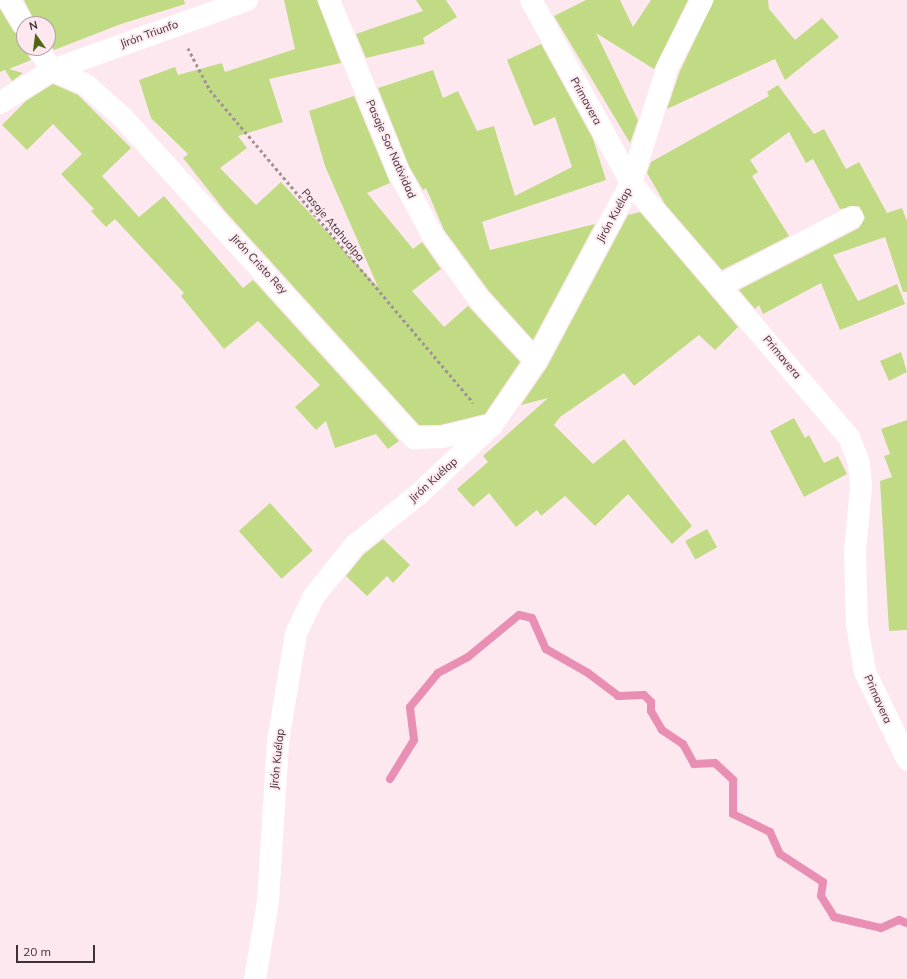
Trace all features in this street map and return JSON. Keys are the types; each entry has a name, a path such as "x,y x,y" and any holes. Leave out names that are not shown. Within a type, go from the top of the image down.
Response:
{"street":[{"path":"8,0 18,16"},
{"name":"Jirón Triunfo","path":"0,103 52,70 176,24 247,0"},
{"name":"Pasaje Sor Natividad","path":"329,0 398,171 433,236 479,299 536,361"},
{"name":"Primavera","path":"531,0 631,183 721,285 850,437 859,463 860,487 855,552 857,624 865,672 907,759"},
{"name":"Jirón Kuélap","path":"255,979 268,901 278,742 296,633 314,596 355,545 419,494 492,425 536,361 631,183 668,66 702,0"},
{"path":"43,56 52,70"},
{"name":"Jirón Cristo Rey","path":"52,70 85,84 122,117 414,438 442,437 492,425"},
{"path":"721,285 853,217"}],"path":[{"name":"Pasaje Atahualpa","path":"176,24 210,90 492,425"}],"building":[{"path":"24,0 184,0 185,4 121,24 56,49 56,16 32,16"},
{"path":"284,0 317,0 341,63 269,79 283,122 238,136 247,148 220,168 256,205 281,182 378,287 325,166 309,111 354,96 390,183 367,193 413,249 422,242 441,269 412,291 444,327 468,306 520,362 485,414 440,425 419,425 225,211 183,158 188,154 151,118 139,80 175,67 178,75 222,63 225,72 295,49"},
{"path":"416,0 446,0 457,17 423,38 425,44 366,58 356,34 423,11"},
{"path":"586,0 620,0 633,27 651,0 688,0 654,69 596,33 638,120 630,143 554,16"},
{"path":"714,0 768,0 769,9 795,40 822,18 839,37 785,80 775,59 667,109 680,71"},
{"path":"0,9 16,33 16,56 29,56 31,60 9,69 23,73 12,81 5,70 0,72"},
{"path":"541,44 593,139 606,180 482,222 490,250 595,224 533,340 489,291 444,230 426,188 423,190 409,166 378,88 433,70 443,98 458,91 477,131 494,126 515,196 572,167 555,117 534,126 507,60"},
{"path":"53,84 78,95 131,148 102,176 139,217 164,196 243,288 253,280 399,441 388,449 376,434 335,448 326,421 316,430 295,407 320,385 258,321 224,349 181,296 184,293 115,219 106,227 91,211 94,209 61,174 82,154 53,124 27,150 2,125 26,101"},
{"path":"778,85 814,134 824,129 846,169 859,162 887,213 902,208 907,221 907,292 903,292 885,237 833,255 858,301 897,284 905,304 840,330 821,283 763,314 759,305 755,309 739,290 859,228 865,218 859,206 840,209 813,159 806,163 789,132 750,160 758,172 752,176 789,236 722,270 665,204 647,173 651,162 769,96 767,92"},
{"path":"640,212 738,327 715,350 699,335 634,386 624,373 560,417 554,425 593,464 624,439 692,526 672,544 628,494 595,526 565,496 541,516 537,510 516,527 489,493 473,507 457,489 488,462 483,456 548,398 521,405 547,367 628,215"},
{"path":"901,352 907,372 889,381 880,361"},
{"path":"794,418 805,438 809,435 824,463 838,456 847,474 804,497 770,431"},
{"path":"907,420 907,630 889,631 880,481 892,477 884,456 890,454 881,429"},
{"path":"270,503 313,551 282,579 239,531"},
{"path":"707,529 717,547 695,559 685,541"},
{"path":"383,539 410,565 393,583 387,576 367,596 346,576 364,554"}],"waterway":[{"path":"390,779 414,740 410,707 438,673 468,657 519,615 532,618 546,649 588,673 618,696 644,695 651,702 651,711 662,730 683,744 694,764 715,763 733,780 733,814 770,832 780,854 823,882 821,896 834,917 881,928 899,920 907,923"}]}
